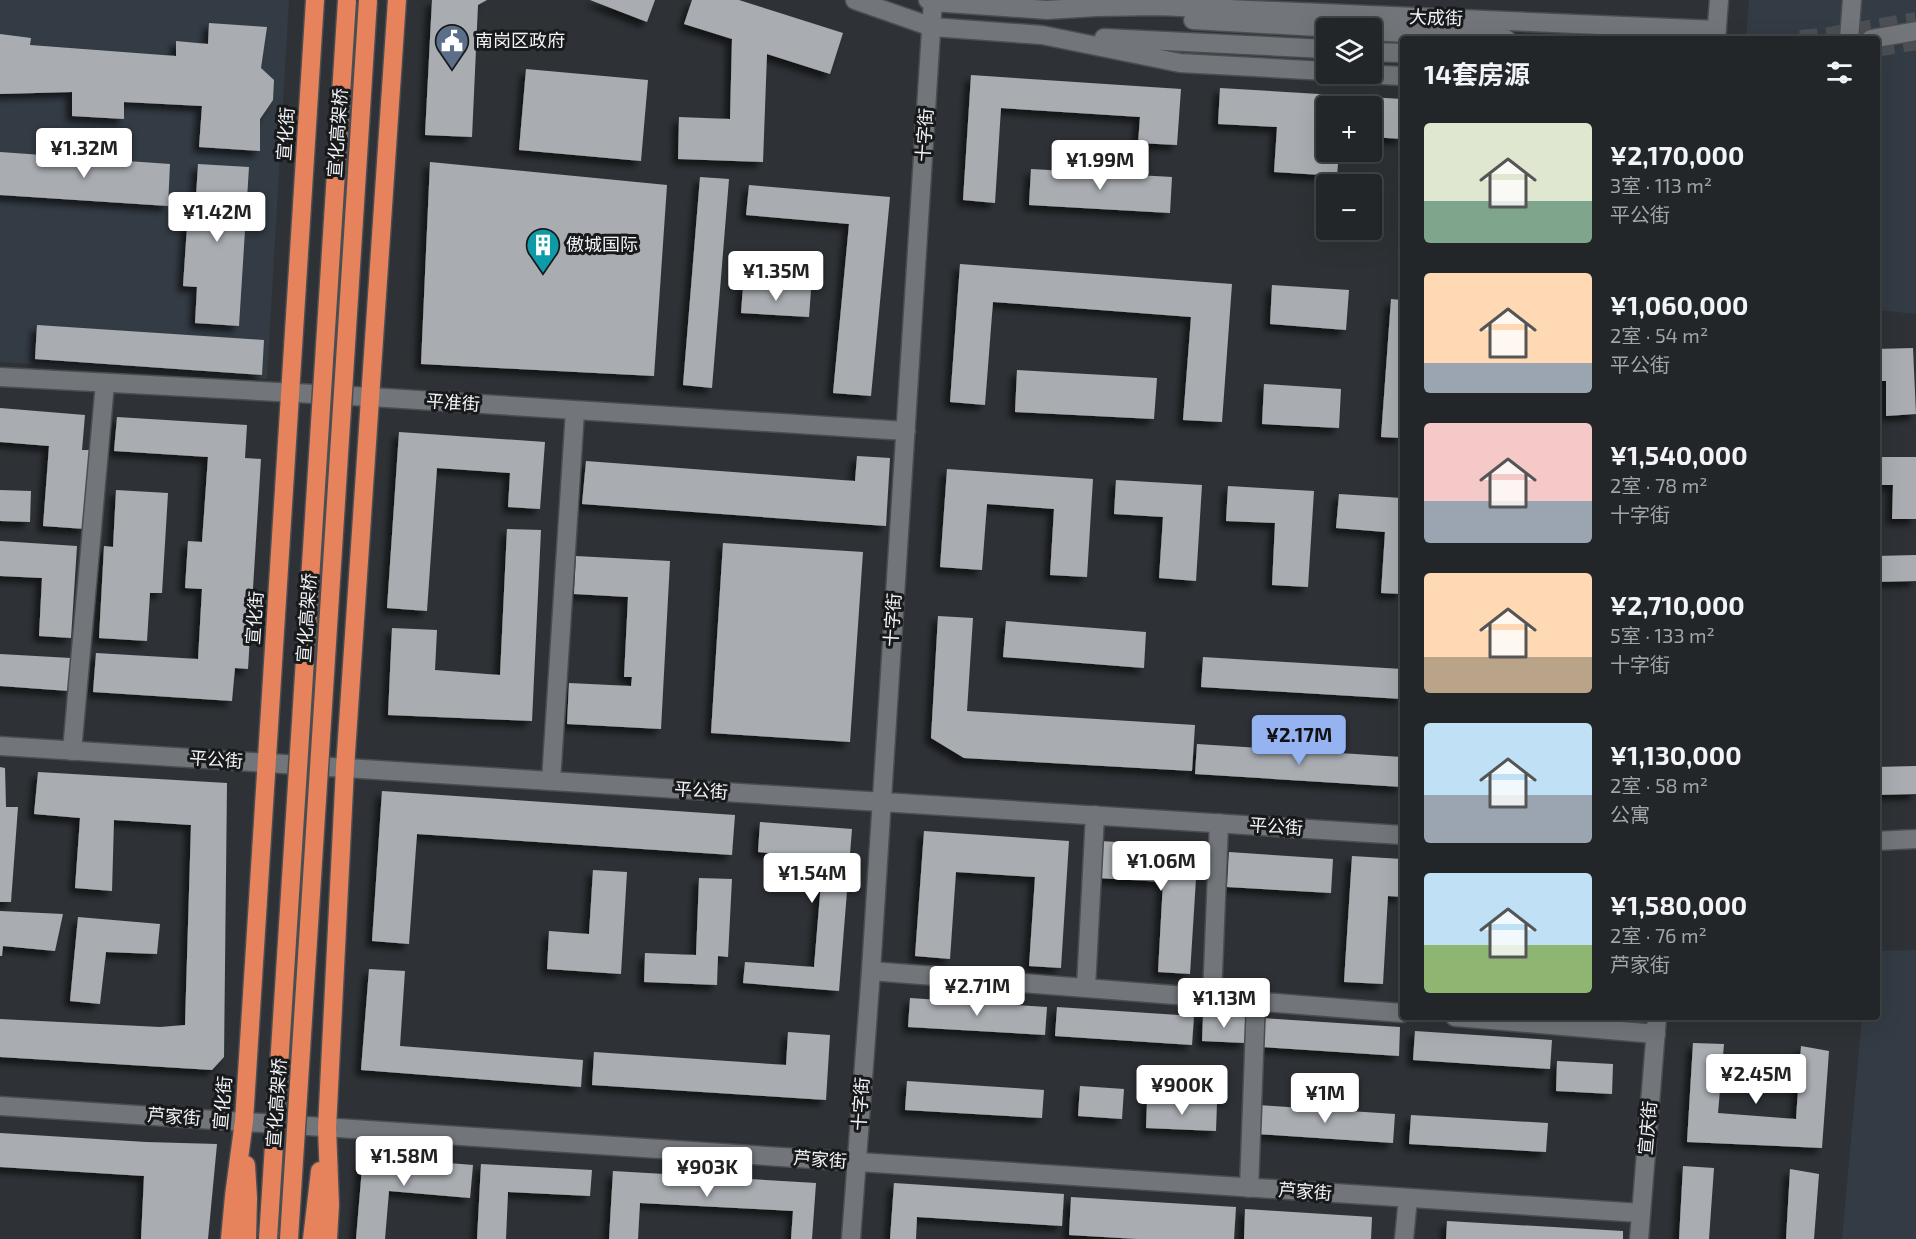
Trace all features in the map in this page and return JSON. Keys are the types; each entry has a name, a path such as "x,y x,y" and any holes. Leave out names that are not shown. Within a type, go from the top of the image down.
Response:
{"highway":[{"name":"宣化街","path":"230,1239 244,1121 315,0"},
{"name":"宣化高架桥","path":"268,1239 347,0"},
{"name":"宣化高架桥","path":"289,1239 368,0"},
{"path":"328,1239 330,1205 327,1128 345,768 397,0"},
{"path":"244,1121 248,1198 247,1239"},
{"path":"312,1239 327,1128"}],"street":[{"path":"855,0 932,27 1316,49"},
{"path":"1716,34 1719,0"},
{"path":"1849,36 1852,0"},
{"name":"十字街","path":"851,1239 906,431 932,27 931,1"},
{"name":"大成街","path":"931,1 1316,27"},
{"name":"大成街","path":"1047,10 1158,6 1716,34"},
{"path":"1880,37 1916,31"},
{"name":"大成街","path":"1382,32 1455,36"},
{"path":"1042,35 1180,63 1316,70"},
{"name":"大成街","path":"1382,52 1400,53"},
{"path":"1382,75 1400,76"},
{"name":"平准街","path":"0,377 371,397 906,431"},
{"path":"72,751 105,383"},
{"path":"551,781 575,411"},
{"name":"平公街","path":"0,746 1400,835"},
{"path":"1086,987 1095,816"},
{"path":"1212,997 1219,823"},
{"path":"1880,841 1916,839"},
{"path":"870,971 1400,1012"},
{"path":"1249,1188 1256,1000"},
{"path":"1530,1020 1656,1025"},
{"name":"宣庆街","path":"1639,1239 1656,1025"},
{"name":"芦家街","path":"0,1106 1641,1213"},
{"path":"1404,1239 1408,1198"}],"shaded area":[{"path":"0,0 289,0 267,379 0,362"},
{"path":"1749,0 1916,0 1916,314 1880,310 1880,36 1746,36"},
{"path":"1916,950 1916,1239 1842,1239 1862,1020 1880,1020 1880,951"}],"building":[{"name":"南岗区政府","path":"432,0 487,0 478,5 472,137 425,135"},
{"name":"南岗区政府","path":"590,0 655,0 647,22"},
{"path":"692,0 739,0 843,33 830,74 767,54 763,162 678,159 679,117 730,119 732,39 684,24"},
{"path":"209,23 267,27 261,68 274,80 273,100 260,119 260,151 199,147 202,106 124,102 124,119 72,116 72,92 0,94 0,34 31,38 30,45 176,56 176,41 208,44"},
{"path":"526,69 648,80 641,161 519,150"},
{"path":"971,75 1181,89 1177,145 1138,143 1140,117 1001,108 995,203 963,200"},
{"path":"1220,88 1352,96 1316,96 1316,162 1338,162 1337,174 1274,172 1277,127 1218,124"},
{"path":"1382,98 1400,99 1400,139 1382,138"},
{"path":"0,152 170,164 168,206 0,195"},
{"name":"傲城国际","path":"430,162 667,185 654,376 421,364"},
{"path":"198,164 249,167 239,326 195,323 197,287 183,286 189,197 196,197"},
{"path":"1031,169 1172,177 1170,213 1029,205"},
{"path":"700,177 729,179 712,388 683,385"},
{"path":"749,185 890,197 871,396 833,393 849,224 746,215"},
{"path":"960,264 1232,284 1222,422 1183,420 1191,317 993,302 985,405 950,402"},
{"path":"1272,285 1349,290 1346,330 1270,324"},
{"path":"743,286 811,290 809,317 741,313"},
{"path":"1391,299 1400,300 1400,438 1381,437"},
{"path":"37,325 264,340 262,375 35,359"},
{"path":"1913,348 1916,414 1886,416 1886,381 1880,381 1880,349"},
{"path":"1017,370 1157,378 1154,419 1015,412"},
{"path":"1264,384 1341,389 1339,428 1262,424"},
{"path":"0,408 85,415 82,450 91,450 85,529 43,526 49,446 0,442"},
{"path":"117,417 247,425 245,458 261,459 248,669 235,668 232,701 93,692 96,653 198,659 202,589 185,588 188,541 202,542 208,457 114,451"},
{"path":"399,432 545,442 540,509 508,507 510,473 437,468 427,611 387,608"},
{"path":"857,456 890,458 886,526 582,504 586,461 855,481"},
{"path":"1880,457 1916,457 1916,519 1892,519 1893,485 1880,485"},
{"path":"947,469 1093,479 1087,577 1050,575 1054,509 987,504 982,570 940,567"},
{"path":"1116,480 1202,485 1196,581 1159,578 1163,517 1114,514"},
{"path":"1228,486 1314,491 1308,587 1272,585 1275,523 1226,521"},
{"path":"0,490 31,491 30,522 0,521"},
{"path":"116,490 168,493 162,593 150,593 147,641 99,638 104,546 113,547"},
{"path":"1339,494 1400,498 1400,594 1381,593 1385,532 1336,528"},
{"path":"507,529 541,530 532,721 388,715 392,628 437,630 435,670 500,675"},
{"path":"0,541 77,546 71,638 39,636 42,578 0,576"},
{"path":"723,543 863,552 850,742 711,733"},
{"path":"1916,555 1916,581 1880,582 1880,556"},
{"path":"576,556 670,561 661,729 567,724 569,683 631,686 632,677 624,677 628,597 574,594"},
{"path":"938,616 973,618 967,711 1195,725 1192,771 964,758 931,738"},
{"path":"1006,621 1146,632 1144,668 1003,657"},
{"path":"0,654 71,658 69,691 0,686"},
{"path":"1203,657 1400,669 1400,699 1201,687"},
{"path":"1197,744 1400,757 1400,787 1195,774"},
{"path":"1916,766 1916,794 1880,795 1880,767"},
{"path":"0,767 5,768 6,807 18,807 11,902 0,902"},
{"path":"38,772 227,783 224,1057 212,1070 0,1057 0,1019 160,1027 185,1025 191,825 114,820 112,891 75,888 80,818 34,814"},
{"path":"382,791 735,815 732,855 417,834 409,944 372,941"},
{"path":"760,822 852,829 839,991 743,983 745,962 814,967 823,858 758,852"},
{"path":"924,831 1069,841 1061,968 1029,966 1035,877 956,872 950,959 915,956"},
{"path":"1100,841 1198,847 1190,974 1158,972 1163,882 1098,878"},
{"path":"1229,852 1333,859 1331,893 1227,887"},
{"path":"1352,856 1400,859 1400,897 1388,896 1383,984 1344,982"},
{"path":"593,870 627,872 621,974 547,969 549,931 589,934"},
{"path":"699,878 732,879 728,957 718,956 717,985 644,982 645,953 696,955"},
{"path":"0,911 63,914 55,951 3,946 2,956 0,956"},
{"path":"78,917 160,924 157,954 106,952 100,1004 70,1001"},
{"path":"369,969 405,971 400,1046 583,1060 581,1087 361,1070"},
{"path":"910,998 1047,1007 1045,1035 908,1027"},
{"path":"1057,1007 1194,1016 1192,1045 1055,1036"},
{"path":"1203,1015 1246,1017 1245,1043 1202,1041"},
{"path":"1263,1018 1400,1027 1399,1056 1262,1047"},
{"path":"1415,1031 1552,1040 1550,1069 1413,1060"},
{"path":"788,1032 830,1035 826,1100 592,1085 594,1052 786,1065"},
{"path":"1693,1043 1724,1044 1718,1113 1796,1119 1801,1046 1829,1051 1822,1148 1687,1142"},
{"path":"1557,1061 1613,1064 1612,1094 1556,1091"},
{"path":"907,1081 1044,1090 1042,1118 905,1110"},
{"path":"1080,1086 1124,1089 1122,1119 1078,1116"},
{"path":"1147,1100 1217,1103 1216,1131 1146,1128"},
{"path":"1258,1105 1395,1114 1393,1143 1256,1134"},
{"path":"1411,1115 1548,1123 1546,1152 1409,1144"},
{"path":"0,1133 217,1144 208,1239 141,1239 144,1176 0,1167"},
{"path":"363,1156 473,1165 470,1198 389,1191 385,1239 356,1239"},
{"path":"481,1164 592,1170 590,1196 508,1192 506,1239 477,1239"},
{"path":"1683,1166 1714,1168 1709,1239 1679,1239"},
{"path":"1790,1169 1819,1174 1814,1239 1786,1239"},
{"path":"613,1171 816,1183 812,1239 791,1239 793,1211 640,1203 638,1239 609,1239"},
{"path":"894,1183 1064,1194 1062,1226 917,1217 916,1239 890,1239"},
{"path":"1071,1197 1236,1207 1234,1239 1138,1239 1069,1235"},
{"path":"1245,1209 1372,1217 1371,1239 1244,1239"},
{"path":"1447,1221 1623,1231 1623,1239 1446,1239"}],"tunnel":[{"path":"1829,36 1916,21"},
{"path":"1880,47 1916,41"}],"place":[{"name":"南岗区政府","path":"452,70"},
{"name":"傲城国际","path":"543,274"}]}
